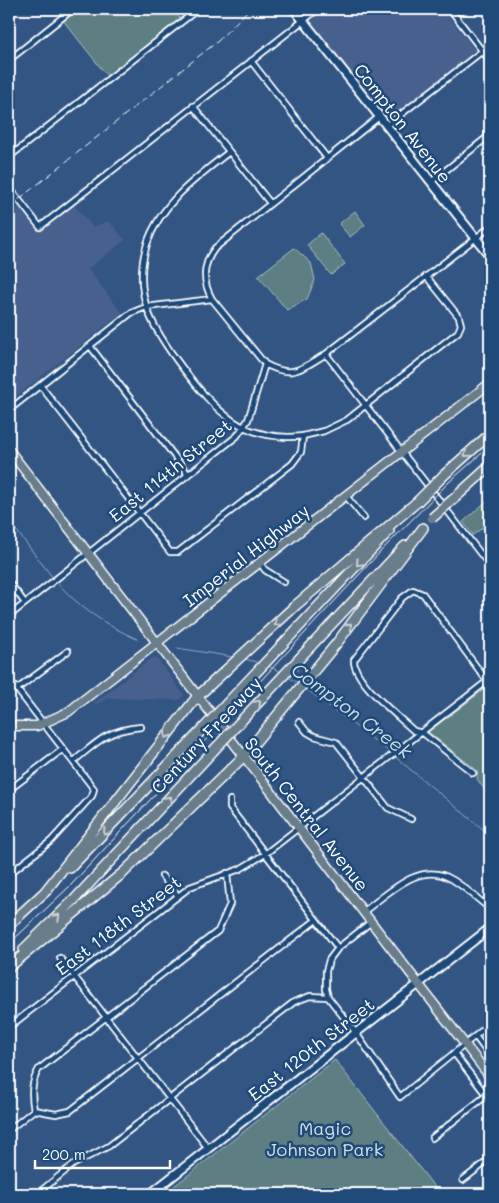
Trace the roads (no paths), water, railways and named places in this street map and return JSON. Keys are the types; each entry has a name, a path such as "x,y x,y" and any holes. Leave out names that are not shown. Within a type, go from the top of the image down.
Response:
{"highway":[{"name":"Century Freeway","path":"9,925 108,830 417,502 490,434"},
{"name":"Century Freeway","path":"9,962 74,900 432,518 490,466"},
{"path":"44,893 197,697 258,640 417,502"},
{"path":"9,967 124,872 243,757 294,696 405,554 423,528"}],"main road":[{"name":"Imperial Highway","path":"9,726 30,727 44,724 68,712 490,383"},
{"name":"South Central Avenue","path":"9,450 490,1077"}],"street":[{"path":"9,60 73,9"},
{"path":"9,157 198,9"},
{"name":"Compton Avenue","path":"294,9 490,256"},
{"path":"9,187 40,227 318,9"},
{"path":"450,9 490,61"},
{"path":"386,126 490,45"},
{"path":"251,61 327,158"},
{"path":"193,106 270,203"},
{"path":"379,117 222,242 209,256 204,279 212,299 265,364 276,370 299,372 326,354 490,227"},
{"path":"431,182 490,135"},
{"path":"229,152 182,191 168,208 151,234 141,275 146,307 158,336 219,412 244,427 282,437 303,436 336,426 453,337 461,325 459,317 426,276"},
{"path":"9,410 131,314 146,307 212,299"},
{"path":"90,346 188,474"},
{"path":"326,354 490,566"},
{"name":"East 114th Street","path":"9,616 237,436 244,427 265,364"},
{"path":"40,385 170,552 183,550 292,464 301,452 303,436"},
{"path":"346,496 364,518"},
{"path":"260,563 265,570 284,582"},
{"path":"9,582 25,603"},
{"path":"473,773 423,732 414,731 369,688 354,666 356,655 402,598 413,590 423,594 489,680"},
{"path":"17,689 68,650"},
{"path":"9,679 94,789 92,796 51,841 9,874"},
{"name":"East 118th Street","path":"9,1027 190,886 240,869 265,854 489,680"},
{"path":"299,722 314,736 336,742 388,808 411,819"},
{"path":"73,762 110,733 121,728 141,727"},
{"path":"9,790 63,749"},
{"path":"230,800 230,808 338,948"},
{"path":"34,1110 32,1088 34,1077 39,1069 218,930 230,904 227,873"},
{"path":"363,912 405,880 430,874 452,879 490,909"},
{"path":"162,876 178,896"},
{"path":"9,1130 34,1110 56,1114 70,1111 316,920"},
{"path":"371,922 338,948 329,960 326,971 328,997 356,1033 400,1097 490,1024"},
{"name":"East 120th Street","path":"150,1194 490,928"},
{"path":"60,958 208,1148"},
{"path":"37,1194 74,1164 110,1146 294,1002 310,996 328,997"},
{"path":"475,1036 490,1056"},
{"path":"432,1138 489,1098 454,1053"},
{"path":"464,1180 490,1159"}],"waterway":[{"path":"9,521 53,578"},
{"path":"56,581 83,607 114,628 137,639"},
{"name":"Compton Creek","path":"177,648 233,657"},
{"name":"Compton Creek","path":"245,659 260,663"},
{"name":"Compton Creek","path":"268,666 281,672"},
{"name":"Compton Creek","path":"288,677 298,683"},
{"name":"Compton Creek","path":"305,688 391,753"},
{"name":"Compton Creek","path":"394,756 490,835"}],"tram line":[{"path":"9,944 71,885 383,549 448,483 490,446"}],"railway":[{"path":"9,207 218,41 249,9"}],"park label":[{"name":"Magic Johnson Park","path":"325,1138"}]}
